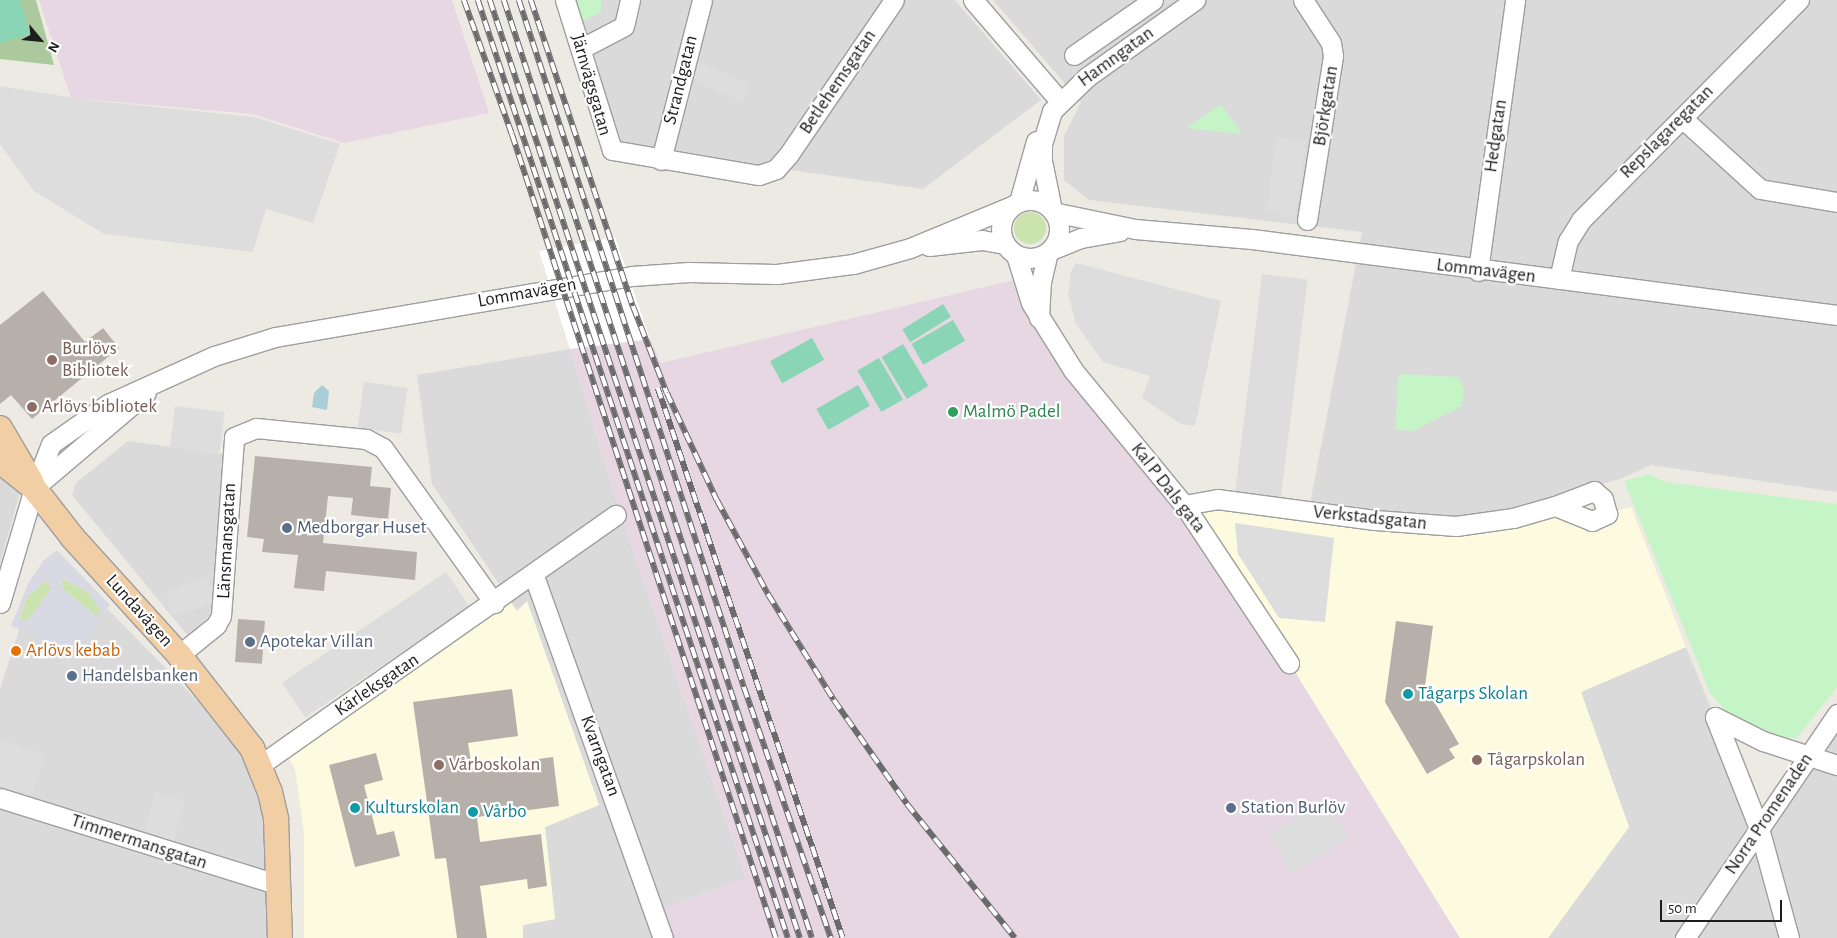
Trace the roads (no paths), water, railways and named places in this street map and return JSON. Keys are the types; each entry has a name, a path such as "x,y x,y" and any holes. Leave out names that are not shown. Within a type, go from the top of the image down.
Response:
{"main road":[{"name":"Lundavägen","path":"0,428 16,450 34,488 73,538 179,655 248,742 260,764 276,820 280,938"},
{"name":"Lundavägen","path":"0,461 34,488"}],"street":[{"name":"Järnvägsgatan","path":"566,0 582,48 608,146 618,153 759,175 782,163"},
{"path":"582,48 624,26 630,0"},
{"name":"Strandgatan","path":"661,160 702,0"},
{"name":"Betlehemsgatan","path":"782,163 894,0"},
{"path":"973,0 1059,100"},
{"path":"1074,56 1153,0"},
{"name":"Hamngatan","path":"1015,204 1032,150 1059,100 1196,0"},
{"name":"Björkgatan","path":"1303,0 1331,43 1334,56 1307,220"},
{"name":"Hedgatan","path":"1478,271 1515,0"},
{"name":"Repslagaregatan","path":"1559,279 1568,241 1581,220 1682,118 1790,3"},
{"path":"1682,118 1760,189 1837,202"},
{"name":"Hamngatan","path":"1047,122 1042,144 1042,176 1053,211"},
{"name":"Lommavägen","path":"0,604 34,488 51,444 108,404 153,387 194,364 255,342 325,328 632,276 809,271 853,264 910,248 1015,204 1039,201 1053,211 1135,229 1252,240 1478,271 1559,279 1837,315"},
{"path":"1010,250 1001,224 1015,204"},
{"path":"1039,319 1041,282 1050,251 1059,233 1053,211"},
{"name":"Lommavägen","path":"910,248 982,240 1034,258 1081,238 1135,229"},
{"name":"Kal P Dals gata","path":"1010,250 1039,319 1073,370 1184,505 1289,663"},
{"name":"Länsmansgatan","path":"179,655 216,625 221,616 234,437 256,428 366,439 383,448 494,603"},
{"name":"Verkstadsgatan","path":"1184,505 1217,499 1375,520 1456,526 1512,518 1555,506"},
{"name":"Kärleksgatan","path":"260,764 534,576 616,515"},
{"name":"Kvarngatan","path":"534,576 663,938"},
{"name":"Norra Promenaden","path":"1685,938 1837,714"},
{"path":"1789,938 1759,828 1715,717 1763,741 1810,754 1837,765"},
{"name":"Timmermansgatan","path":"0,798 279,885"}],"water":[{"path":"322,385 329,391 327,410 312,407 314,393"}],"railway":[{"path":"464,0 512,134 776,938"},
{"path":"478,0 788,938"},
{"path":"490,0 800,938"},
{"path":"504,0 812,938"},
{"path":"519,0 744,687 831,938"},
{"path":"531,0 633,306 667,393 717,500 768,594 834,700 907,804 1015,938"},
{"path":"658,388 843,938"}],"place":[{"name":"Burlövs Bibliotek","path":"52,360"},
{"name":"Arlövs bibliotek","path":"32,407"},
{"name":"Malmö Padel","path":"953,412"},
{"name":"Medborgar Huset","path":"287,528"},
{"name":"Apotekar Villan","path":"250,642"},
{"name":"Arlövs kebab","path":"16,651"},
{"name":"Handelsbanken","path":"72,676"},
{"name":"Tågarps Skolan","path":"1408,694"},
{"name":"Tågarpskolan","path":"1477,760"},
{"name":"Vårboskolan","path":"439,765"},
{"name":"Kulturskolan","path":"355,808"},
{"name":"Station Burlöv","path":"1231,808"},
{"name":"Vårbo","path":"473,812"}]}
